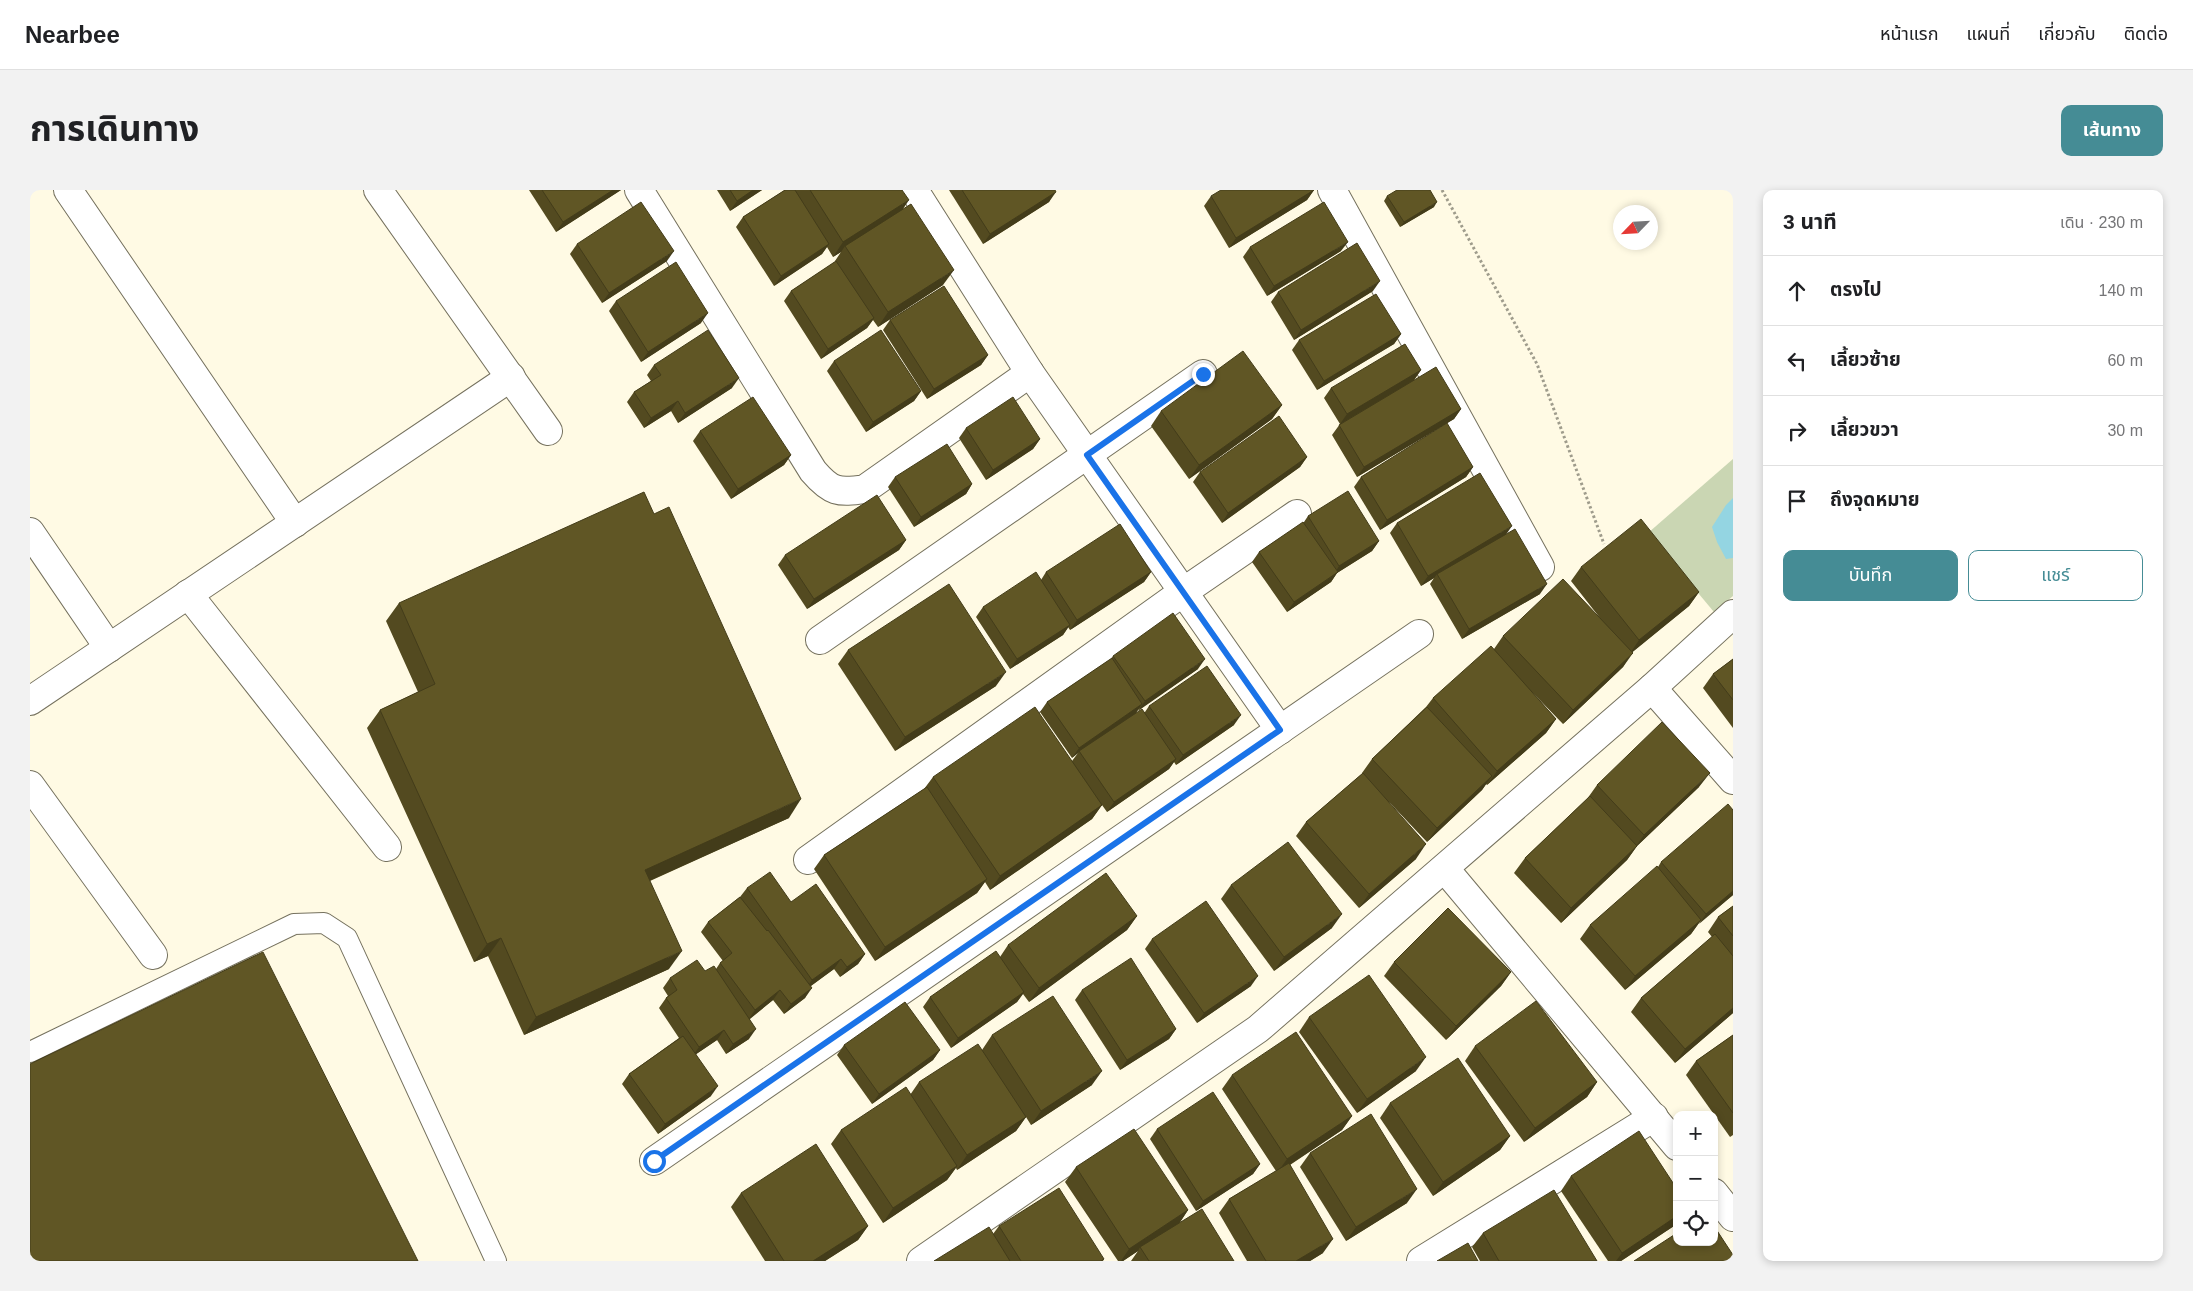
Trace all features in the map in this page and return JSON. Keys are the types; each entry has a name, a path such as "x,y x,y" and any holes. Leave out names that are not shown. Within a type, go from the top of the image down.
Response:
{"street":[{"path":"68,190 295,523"},
{"path":"378,190 548,431"},
{"path":"639,190 813,471 826,486 847,492 866,488 1030,373"},
{"path":"914,190 1030,373 1280,730"},
{"path":"1332,190 1540,567"},
{"path":"820,640 1203,374"},
{"path":"30,701 511,378"},
{"path":"808,860 1183,592 1297,514"},
{"path":"30,532 109,648"},
{"path":"188,594 387,847"},
{"path":"921,1261 1258,1029 1445,869 1652,688 1733,614"},
{"path":"654,1161 1419,634"},
{"path":"1652,688 1733,780"},
{"path":"30,785 153,955"},
{"path":"1445,869 1673,1141"},
{"path":"1421,1261 1654,1117"},
{"path":"1718,1198 1733,1217"}],"lane":[{"path":"30,1052 294,924 324,923 346,938 496,1261"}],"path":[{"path":"1442,190 1537,364 1604,544"}],"green space":[{"path":"1733,459 1733,596 1714,612 1648,533"}],"water":[{"path":"1733,498 1733,558 1726,559 1712,527 1726,505"}],"building":[{"path":"542,190 613,190 563,222"},
{"path":"730,190 753,190 737,201"},
{"path":"785,190 795,190 829,244 781,276 743,217"},
{"path":"810,190 902,190 909,200 843,242"},
{"path":"962,190 1055,190 1056,192 990,234"},
{"path":"1221,190 1314,190 1236,238 1211,196"},
{"path":"1397,190 1430,190 1437,202 1404,222 1387,196"},
{"path":"641,202 674,251 609,293 577,244"},
{"path":"1324,202 1348,242 1274,286 1250,247"},
{"path":"911,204 954,270 888,312 845,246"},
{"path":"1357,243 1380,281 1301,330 1278,292"},
{"path":"836,261 874,318 828,349 791,291"},
{"path":"676,262 708,313 648,352 616,301"},
{"path":"944,286 988,355 934,389 890,320"},
{"path":"1376,294 1401,334 1324,381 1299,340"},
{"path":"708,330 739,378 685,413 678,401 651,418 634,392 661,375 654,365"},
{"path":"881,330 921,391 873,422 834,361"},
{"path":"1405,344 1421,370 1347,414 1331,388"},
{"path":"1243,351 1282,405 1199,465 1161,411"},
{"path":"1436,367 1461,409 1364,467 1339,425"},
{"path":"753,397 791,455 738,489 700,431"},
{"path":"1013,397 1040,439 993,470 966,428"},
{"path":"1279,416 1307,457 1228,513 1200,472"},
{"path":"1447,423 1473,467 1387,520 1361,477"},
{"path":"947,444 972,484 921,517 895,477"},
{"path":"1480,473 1512,526 1428,576 1397,523"},
{"path":"1348,491 1379,541 1339,566 1308,516"},
{"path":"644,492 654,514 669,507 801,799 645,870 682,951 536,1017 501,938 487,944 380,710 435,684 399,603"},
{"path":"877,495 906,540 814,599 785,555"},
{"path":"1641,519 1699,592 1639,640 1581,567"},
{"path":"1303,522 1338,572 1294,602 1259,552"},
{"path":"1120,524 1151,572 1077,620 1046,572"},
{"path":"1515,529 1547,584 1469,629 1437,574"},
{"path":"1036,572 1070,625 1017,659 983,607"},
{"path":"1563,579 1633,653 1573,710 1503,636"},
{"path":"949,584 1006,672 905,737 848,650"},
{"path":"1173,613 1205,659 1145,701 1113,656"},
{"path":"1491,646 1556,719 1497,771 1433,698"},
{"path":"1112,658 1142,704 1079,748 1047,702"},
{"path":"1733,659 1733,700 1713,674"},
{"path":"1207,666 1241,715 1183,755 1149,706"},
{"path":"1035,707 1102,805 1000,876 933,777"},
{"path":"1427,707 1492,776 1437,828 1372,759"},
{"path":"1142,709 1176,759 1114,802 1079,751"},
{"path":"1662,722 1710,773 1644,835 1597,785"},
{"path":"1363,773 1426,844 1369,894 1306,822"},
{"path":"927,787 987,879 885,947 824,855"},
{"path":"1590,796 1637,846 1571,908 1525,858"},
{"path":"1728,804 1733,810 1733,891 1706,914 1661,862"},
{"path":"1288,842 1342,914 1284,957 1231,885"},
{"path":"1657,866 1701,920 1635,976 1590,925"},
{"path":"770,872 791,902 816,884 865,954 847,967 841,959 812,980 747,888"},
{"path":"1106,873 1137,916 1039,988 1008,945"},
{"path":"740,897 812,988 791,1004 780,990 755,1010 720,963 732,953 708,922"},
{"path":"1206,901 1258,976 1204,1013 1152,939"},
{"path":"1733,906 1733,936 1718,917"},
{"path":"1448,908 1511,972 1456,1026 1394,962"},
{"path":"1715,934 1733,956 1733,1008 1685,1049 1641,998"},
{"path":"996,951 1024,992 958,1038 930,997"},
{"path":"263,952 418,1261 30,1261 30,1064"},
{"path":"1131,958 1176,1029 1127,1060 1082,990"},
{"path":"697,960 705,971 714,966 756,1029 733,1044 724,1030 699,1047 666,998 677,990 670,978"},
{"path":"1369,975 1426,1057 1367,1099 1309,1017"},
{"path":"1053,996 1102,1071 1041,1111 992,1035"},
{"path":"1536,1001 1597,1082 1535,1128 1475,1046"},
{"path":"905,1002 940,1050 879,1094 844,1045"},
{"path":"1296,1032 1352,1116 1287,1159 1232,1075"},
{"path":"1733,1035 1733,1113 1696,1061"},
{"path":"683,1036 718,1086 665,1124 629,1074"},
{"path":"978,1044 1026,1117 967,1155 919,1082"},
{"path":"1458,1058 1510,1136 1443,1182 1390,1103"},
{"path":"906,1087 957,1166 893,1208 841,1130"},
{"path":"1213,1092 1260,1164 1203,1201 1157,1129"},
{"path":"1371,1114 1417,1189 1356,1227 1310,1153"},
{"path":"1134,1129 1188,1210 1129,1249 1076,1167"},
{"path":"1639,1131 1673,1183 1673,1219 1622,1253 1571,1176"},
{"path":"816,1144 868,1226 813,1261 784,1261 741,1193"},
{"path":"1289,1163 1333,1239 1296,1261 1266,1261 1229,1199"},
{"path":"1059,1188 1104,1259 1101,1261 1021,1261 999,1226"},
{"path":"1554,1190 1597,1261 1499,1261 1483,1233"},
{"path":"1202,1209 1234,1261 1149,1261 1140,1247"},
{"path":"989,1227 1010,1261 934,1261"},
{"path":"1718,1232 1733,1255 1733,1261 1634,1261 1673,1236 1673,1246 1718,1246"},
{"path":"1468,1243 1478,1261 1437,1261"}],"route":[{"path":"654,1161 1280,730 1087,455 1203,374"}]}
